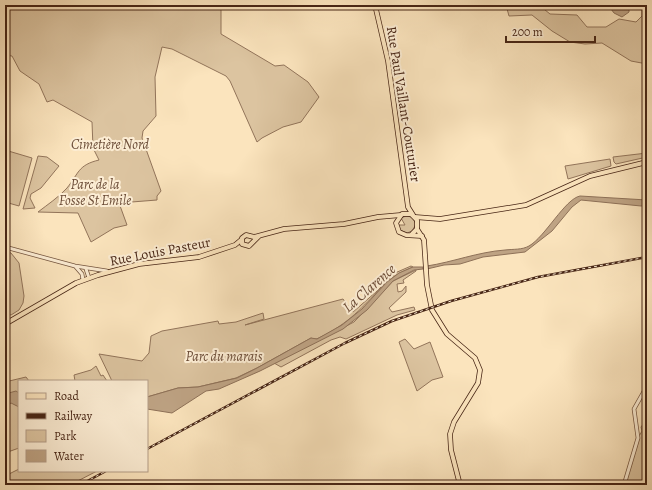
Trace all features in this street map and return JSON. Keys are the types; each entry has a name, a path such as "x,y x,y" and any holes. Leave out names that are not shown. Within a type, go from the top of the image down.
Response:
{"main road":[{"name":"Rue Paul Vaillant-Couturier","path":"375,5 388,61 408,207"},
{"path":"259,236 248,246 242,242 244,236 259,236 284,229 344,224 402,215 426,219 440,219 526,205 590,176 647,162"},
{"path":"422,236 412,234 406,235 400,233 397,229 396,223 408,207 414,216 417,227 422,236 424,240 425,267 431,308 451,339 475,358 480,370 478,383 454,422 450,434 451,450 460,485"},
{"path":"385,217 396,223"},
{"path":"412,234 426,219"},
{"path":"250,237 252,242"},
{"name":"Rue Louis Pasteur","path":"5,324 83,280 108,271 145,264 199,258 242,242"}],"street":[{"path":"5,246 86,269 108,271"},
{"path":"74,266 82,274 83,280"},
{"path":"86,269 89,278"},
{"path":"624,485 638,438 634,409 647,386"}],"green space":[{"path":"5,5 221,5 221,34 275,66 284,65 308,82 319,97 301,122 283,127 257,142 230,81 226,76 172,49 162,47 155,77 156,116 143,131 142,138 161,191 157,196 157,200 119,203 127,225 114,228 91,242 78,213 38,212 57,198 67,188 83,167 99,160 93,148 92,122 53,100 47,102 39,84 20,71 12,56 5,55"},
{"path":"506,5 539,5 550,14 577,15 587,27 606,27 619,19 636,22 642,16 642,5 647,5 647,64 631,61 602,43 585,44 570,42 552,31 532,15 509,16"},
{"path":"5,150 32,158 19,206 5,202"},
{"path":"647,153 647,157 616,164 613,157"},
{"path":"38,156 47,157 59,166 41,188 31,194 30,198 35,208 23,209"},
{"path":"610,159 611,166 568,179 565,166"},
{"path":"406,216 412,217 416,224 412,231 407,233 400,230 398,225 405,225 401,218"},
{"path":"5,251 11,253 19,263 24,296 23,303 19,310 11,315 6,314 7,319 5,320"},
{"name":"Parc du marais","path":"411,266 413,267 389,280 358,311 335,329 318,338 311,338 236,378 198,387 178,388 148,397 148,380 112,380 99,354 142,361 149,353 151,336 162,331 218,321 219,324 236,322 263,313 264,319 245,325 343,299 353,312 395,273"},
{"path":"416,270 403,280 404,283 397,284 398,292 402,291 406,286 406,292 389,308 392,312 414,307 415,310 397,315 346,339 340,337 331,340 281,367 274,363 354,322 393,281"},
{"path":"405,339 414,349 430,342 443,377 432,380 417,391 399,342"},
{"path":"96,366 101,376 103,375 106,380 75,380 74,375 91,370"},
{"path":"26,377 28,380 18,380 18,448 5,453 5,382"},
{"path":"647,419 647,485 624,485 638,438 642,431 641,427"},
{"path":"18,470 18,472 95,472 70,485 5,485 5,474 9,474"}],"water":[{"path":"608,5 629,5 629,12 622,17 614,13"},
{"path":"580,196 647,200 647,205 641,206 581,200 572,207 552,231 525,252 483,257 460,264 444,265 427,269 427,266 475,255 495,251 520,249 529,246 542,235 568,204"},
{"path":"413,267 423,267 423,269 414,270 393,281 367,310 343,329 260,371 219,389 206,391 172,413 148,409 148,397 178,388 198,387 237,378 311,338 317,339 342,325 362,309 387,282 399,273"},
{"path":"16,391 18,392 18,406 11,403 8,405 5,404 5,394"}],"railway":[{"path":"148,448 345,343 392,321 451,301 538,277 647,257"},
{"path":"80,485 104,472"}],"park label":[{"name":"Cimetière Nord","path":"110,144"},
{"name":"Parc de la Fosse St Emile","path":"95,192"}],"water label":[{"name":"La Clarence","path":"369,288"}]}
